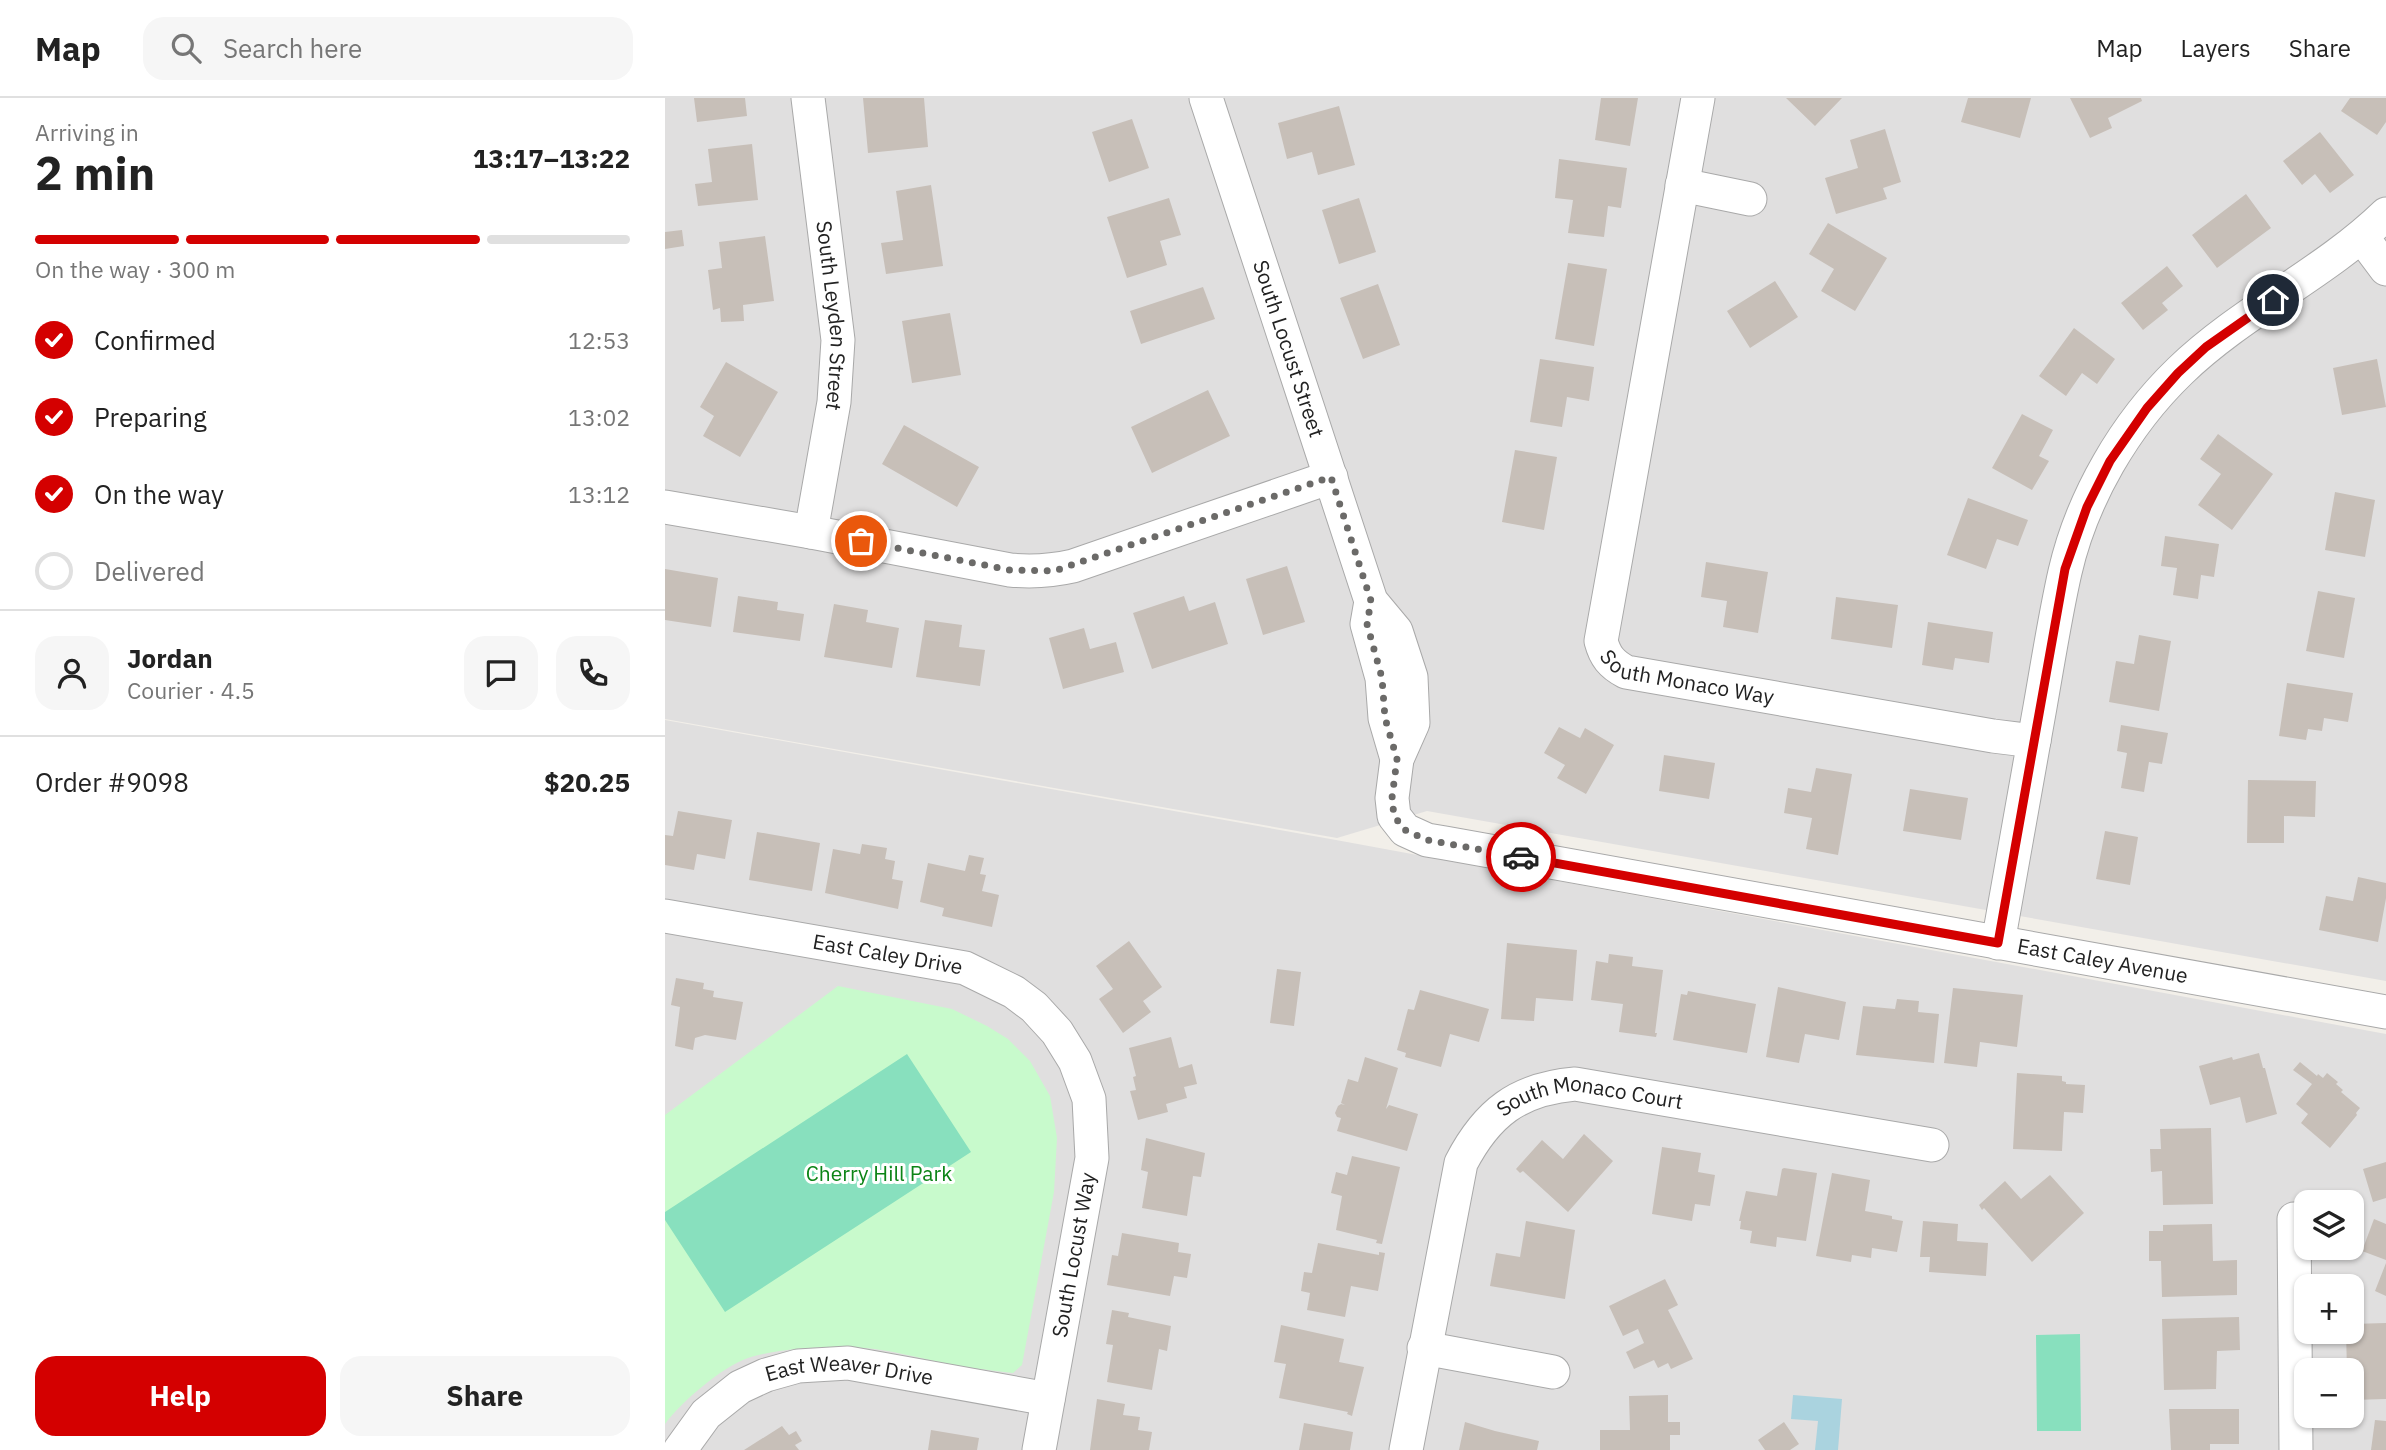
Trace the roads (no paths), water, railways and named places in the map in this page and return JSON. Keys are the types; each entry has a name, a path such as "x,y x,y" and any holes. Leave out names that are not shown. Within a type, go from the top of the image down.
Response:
{"street":[{"name":"South Leyden Street","path":"808,98 838,340 834,402 811,532"},
{"name":"South Locust Street","path":"1206,98 1371,601 1367,624 1382,678 1385,718 1397,759 1392,798 1394,816 1405,830"},
{"name":"South Monaco Way","path":"1698,98 1601,641 1605,654 1614,666 1626,671 1979,734 2034,741"},
{"path":"1682,185 1750,198"},
{"path":"1998,943 2065,569 2087,507 2110,461 2147,408 2206,347 2362,237 2386,214"},
{"path":"2362,237 2386,269"},
{"path":"665,507 1010,570 1054,571 1331,477"},
{"name":"East Caley Avenue","path":"1405,830 1427,840 2386,1012"},
{"name":"East Caley Drive","path":"665,916 965,968 1003,985 1034,1007 1057,1032 1075,1061"},
{"name":"South Locust Way","path":"1039,1450 1092,1158 1089,1099 1075,1061"},
{"name":"South Monaco Court","path":"1406,1450 1461,1163 1473,1140 1491,1119 1511,1102 1533,1092 1575,1084 1932,1145"},
{"path":"2294,1260 2296,1450"},
{"path":"1424,1348 1553,1373"},
{"name":"East Weaver Drive","path":"680,1450 706,1415 740,1387 766,1375 798,1366 848,1363 1048,1399"}],"water":[{"path":"1793,1395 1842,1399 1838,1450 1815,1450 1818,1421 1791,1419"}],"park label":[{"name":"Cherry Hill Park","path":"879,1174"}]}
